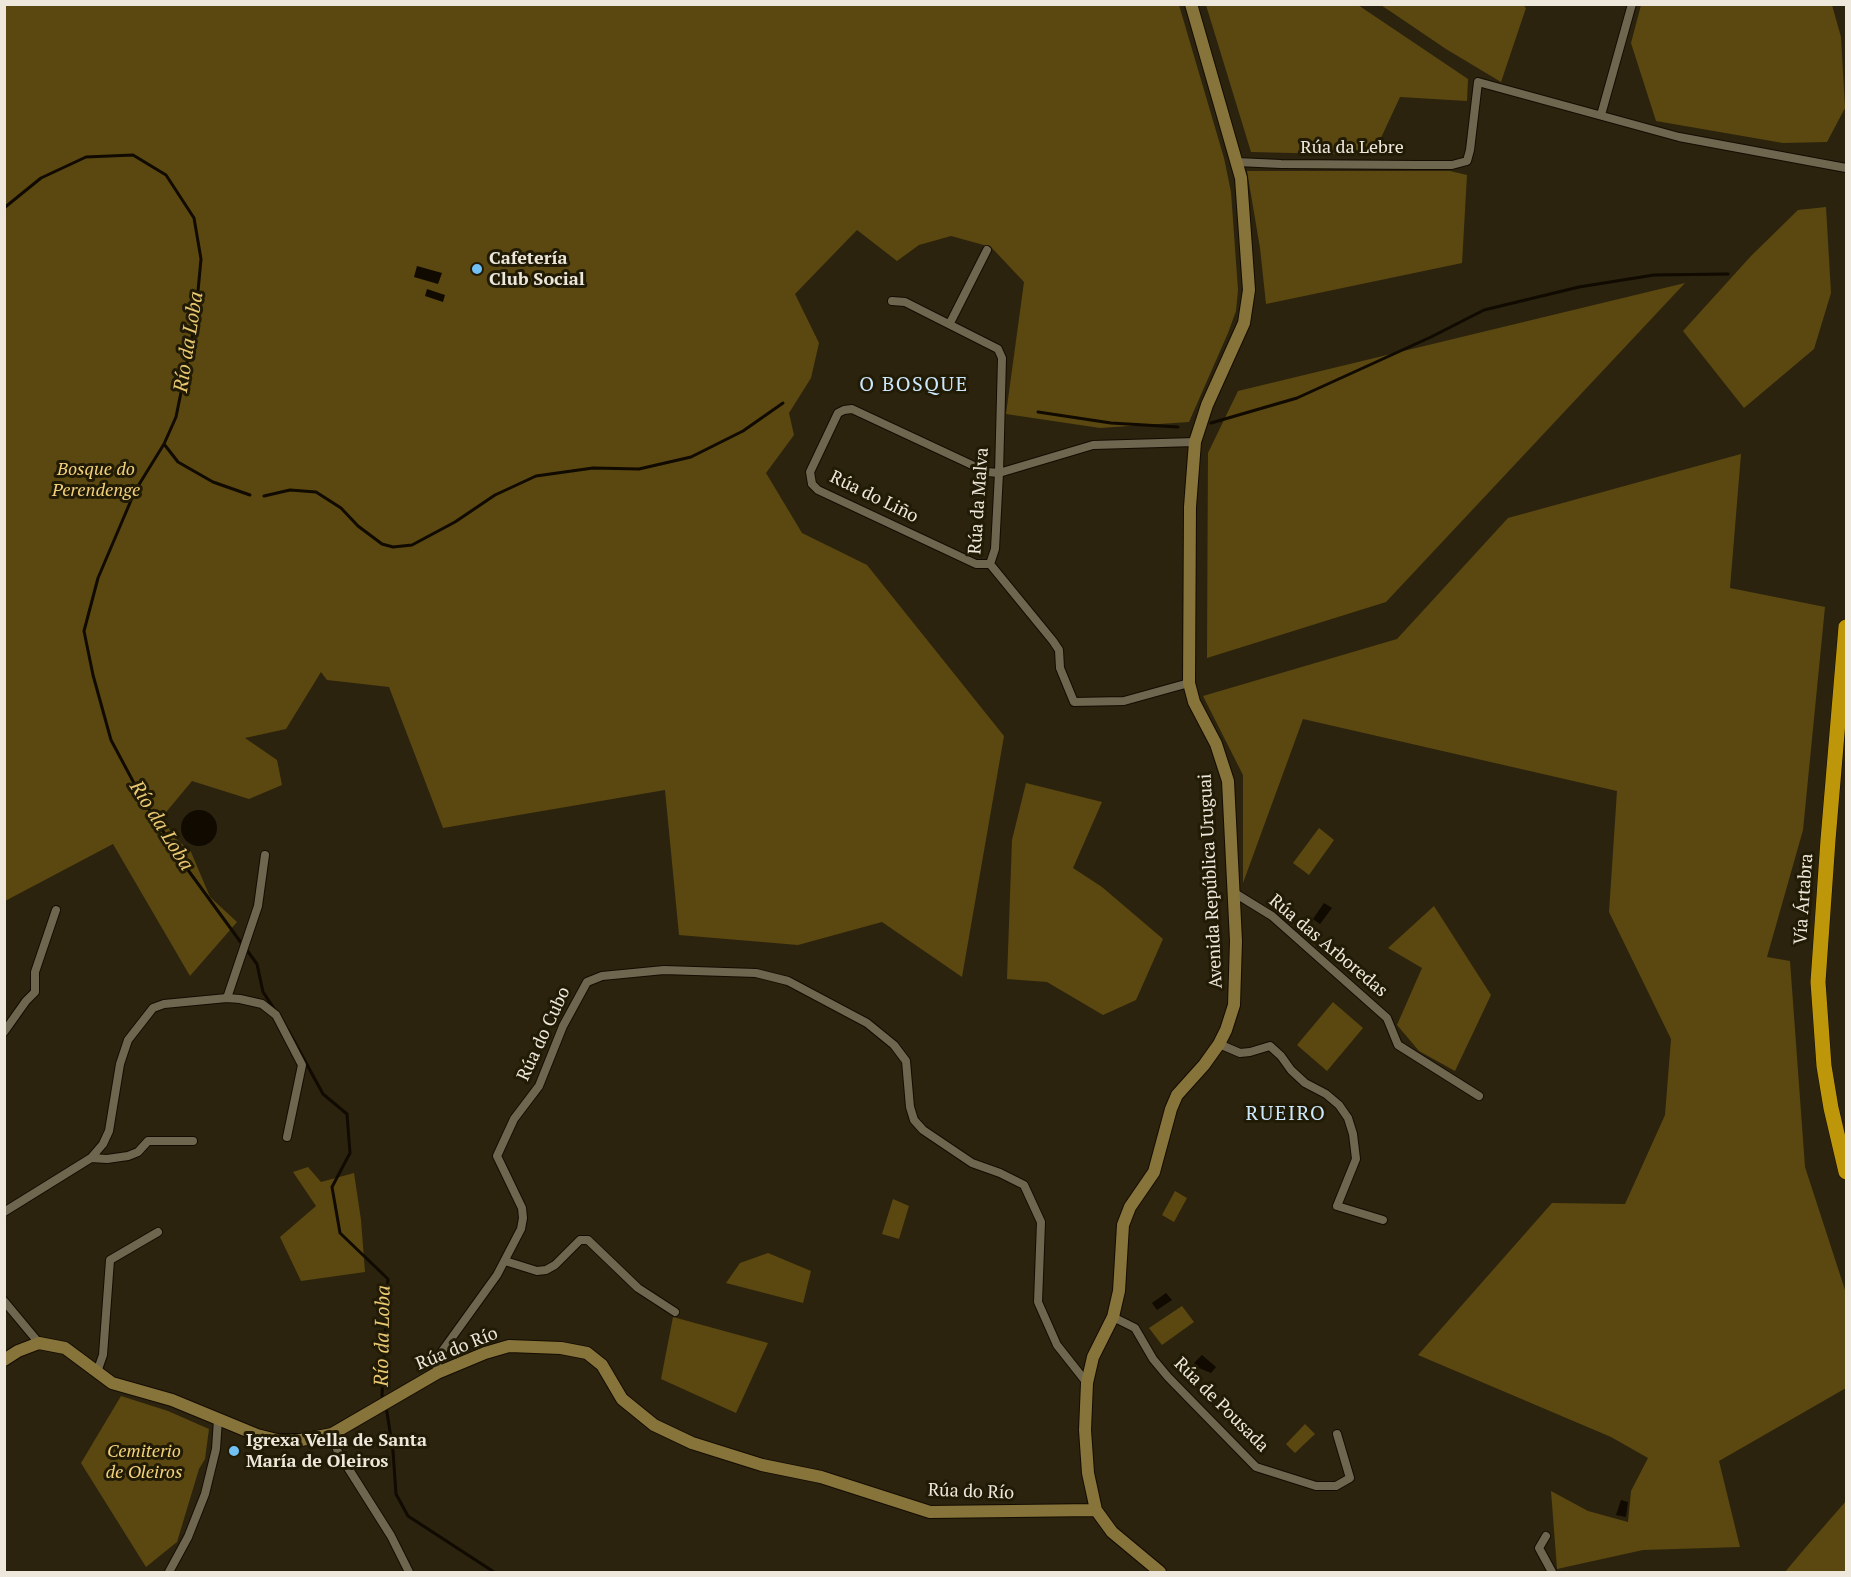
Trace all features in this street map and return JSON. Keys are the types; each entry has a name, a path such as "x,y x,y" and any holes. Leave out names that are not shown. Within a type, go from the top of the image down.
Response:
{"highway":[{"name":"Vía Ártabra","path":"1846,627 1818,982 1824,1066 1846,1172"}],"street":[{"name":"Avenida República Uruguai","path":"1161,1572 1112,1532 1096,1510 1088,1473 1085,1430 1087,1383 1093,1357 1113,1317 1119,1291 1123,1226 1130,1207 1154,1172 1167,1120 1177,1095 1219,1044 1234,1005 1236,941 1228,781 1216,744 1194,702 1189,683 1190,507 1195,442 1208,405 1244,323 1249,290 1244,208 1237,162 1191,4"},
{"path":"1632,4 1601,115 1679,137 1846,168"},
{"name":"Rúa da Lebre","path":"1237,162 1452,165 1467,161 1478,82 1601,115"},
{"path":"950,323 987,250"},
{"name":"Rúa da Malva","path":"892,302 905,302 998,349 1002,358 999,473 995,549 990,564 1059,650 1060,668 1074,702 1124,701 1189,683"},
{"name":"Rúa do Liño","path":"990,564 976,564 818,490 812,484 810,472 838,413 852,410 987,472 999,473"},
{"path":"999,473 1093,445 1195,442"},
{"path":"227,998 258,906 265,855"},
{"name":"Rúa das Arboredas","path":"1233,892 1272,916 1387,1018 1398,1045 1479,1096"},
{"path":"4,1032 34,992 35,972 56,910"},
{"name":"Rúa do Cubo","path":"437,1373 438,1357 497,1275 521,1229 522,1208 497,1156 514,1119 539,1086 563,1026 587,982 602,976 664,970 756,973 788,981 867,1023 894,1045 906,1062 910,1107 914,1120 923,1131 972,1163 1024,1185 1041,1222 1038,1302 1057,1345 1087,1383"},
{"path":"4,1212 91,1158 103,1144 109,1131 120,1064 128,1040 153,1008 164,1004 227,998 262,1004 276,1015 302,1065 287,1137"},
{"path":"1219,1044 1240,1053 1270,1046 1305,1083 1326,1094 1339,1106 1348,1118 1353,1134 1356,1159 1337,1206 1383,1220"},
{"path":"91,1158 107,1159 128,1156 138,1152 148,1141 193,1141"},
{"path":"97,1372 103,1355 110,1260 158,1232"},
{"path":"505,1261 537,1272 546,1270 555,1265 580,1240 588,1240 638,1288 675,1312"},
{"path":"4,1301 39,1343 18,1350 4,1360"},
{"name":"Rúa de Pousada","path":"1113,1317 1135,1328 1153,1359 1168,1377 1256,1467 1316,1486 1336,1486 1350,1479 1337,1434"},
{"name":"Rúa do Río","path":"39,1343 65,1348 112,1383 172,1400 257,1435 277,1440 302,1440 332,1434 437,1373 485,1353 509,1346 561,1348 587,1353 602,1365 622,1399 654,1425 692,1443 762,1465 821,1477 930,1512 1096,1510"},
{"path":"169,1572 188,1537 206,1494 216,1449 218,1419"},
{"path":"332,1434 338,1452 391,1536 409,1572"},
{"path":"1546,1536 1539,1548 1552,1572"}],"green space":[{"path":"1522,4 1526,8 1501,82 1446,49 1381,5"},
{"name":"Bosque do Perendenge","path":"4,5 1179,5 1224,158 1231,192 1238,290 1236,311 1228,333 1189,422 1100,428 1006,414 1024,282 991,247 951,236 919,245 897,261 857,230 795,294 819,343 811,378 789,413 794,435 766,473 802,533 867,565 1004,736 962,977 882,922 798,945 679,935 665,790 443,828 389,687 327,680 321,672 286,729 245,738 277,760 282,785 249,799 192,781 162,817 174,837 191,852 210,897 237,922 190,976 113,844 5,901"},
{"path":"1206,5 1358,5 1468,79 1467,101 1400,97 1373,155 1251,152"},
{"path":"1641,5 1832,5 1841,37 1845,108 1827,142 1783,143 1656,121 1631,43"},
{"path":"1247,171 1450,171 1467,175 1462,263 1266,304 1260,248"},
{"path":"1826,207 1831,293 1814,349 1744,408 1683,331 1751,256 1798,210"},
{"path":"1685,283 1386,602 1207,658 1208,453 1238,391"},
{"path":"1741,454 1730,588 1825,607 1803,830 1767,957 1790,961 1805,1167 1846,1293 1846,1388 1719,1461 1740,1547 1643,1550 1557,1569 1551,1491 1588,1511 1628,1522 1631,1491 1648,1458 1611,1437 1418,1355 1552,1203 1625,1204 1665,1115 1671,1039 1609,912 1617,791 1303,719 1243,883 1243,775 1203,696 1397,639 1508,518"},
{"path":"1026,783 1102,802 1073,868 1102,887 1163,939 1136,1000 1103,1015 1047,982 1007,979 1012,840"},
{"path":"1319,828 1334,840 1309,875 1293,863"},
{"path":"1434,906 1491,995 1455,1071 1419,1051 1397,1025 1422,968 1388,948"},
{"path":"1333,1002 1363,1028 1327,1071 1297,1045"},
{"path":"308,1167 321,1182 354,1173 365,1272 301,1281 280,1237 316,1206 293,1172"},
{"path":"1175,1191 1187,1198 1174,1222 1162,1215"},
{"path":"893,1199 909,1206 899,1239 882,1234"},
{"path":"768,1253 811,1271 803,1303 726,1283 740,1263"},
{"path":"1182,1306 1194,1322 1162,1345 1149,1328"},
{"path":"673,1317 768,1343 736,1413 661,1379"},
{"name":"Cemiterio de Oleiros","path":"121,1396 168,1411 209,1429 205,1459 199,1469 177,1542 146,1567 81,1463"},
{"path":"1305,1424 1315,1434 1295,1453 1286,1444"},
{"path":"1846,1501 1846,1572 1785,1572 1806,1547"}],"shaded area":[{"path":"417,266 442,273 438,284 414,277"},
{"path":"427,289 445,295 443,302 425,296"},
{"path":"199,810 212,815 217,828 212,841 199,846 186,841 181,828 186,815"},
{"path":"1324,903 1332,908 1320,924 1313,919"},
{"path":"1166,1293 1172,1300 1157,1310 1152,1303"},
{"path":"1202,1355 1216,1367 1211,1373 1194,1363"},
{"path":"1621,1500 1628,1502 1626,1517 1616,1515"}],"waterway":[{"name":"Río da Loba","path":"4,208 41,178 86,157 133,155 166,175 194,218 201,259 195,323 176,417 164,444 135,491 98,578 84,631 93,675 111,740 143,800 188,870 242,944"},
{"path":"1211,423 1297,398 1431,337 1484,310 1579,287 1654,275 1728,274"},
{"path":"264,496 290,490 316,492 341,508 358,526 382,544 393,547 412,545 455,522 495,495 536,476 593,468 639,469 691,457 743,431 783,403"},
{"path":"1038,412 1111,423 1178,427"},
{"path":"164,444 178,462 213,482 250,495"},
{"name":"Río da Loba","path":"246,949 257,964 263,992 275,1010"},
{"name":"Río da Loba","path":"288,1030 323,1094 347,1114 350,1153 332,1187 340,1233 388,1279 383,1400"},
{"name":"Río da Loba","path":"386,1406 393,1451 396,1494 408,1516 494,1572"}],"place":[{"name":"Cafetería Club Social","path":"477,269"},
{"name":"Igrexa Vella de Santa María de Oleiros","path":"234,1451"}],"district":[{"name":"O BOSQUE","path":"914,385"},
{"name":"RUEIRO","path":"1286,1114"}]}
